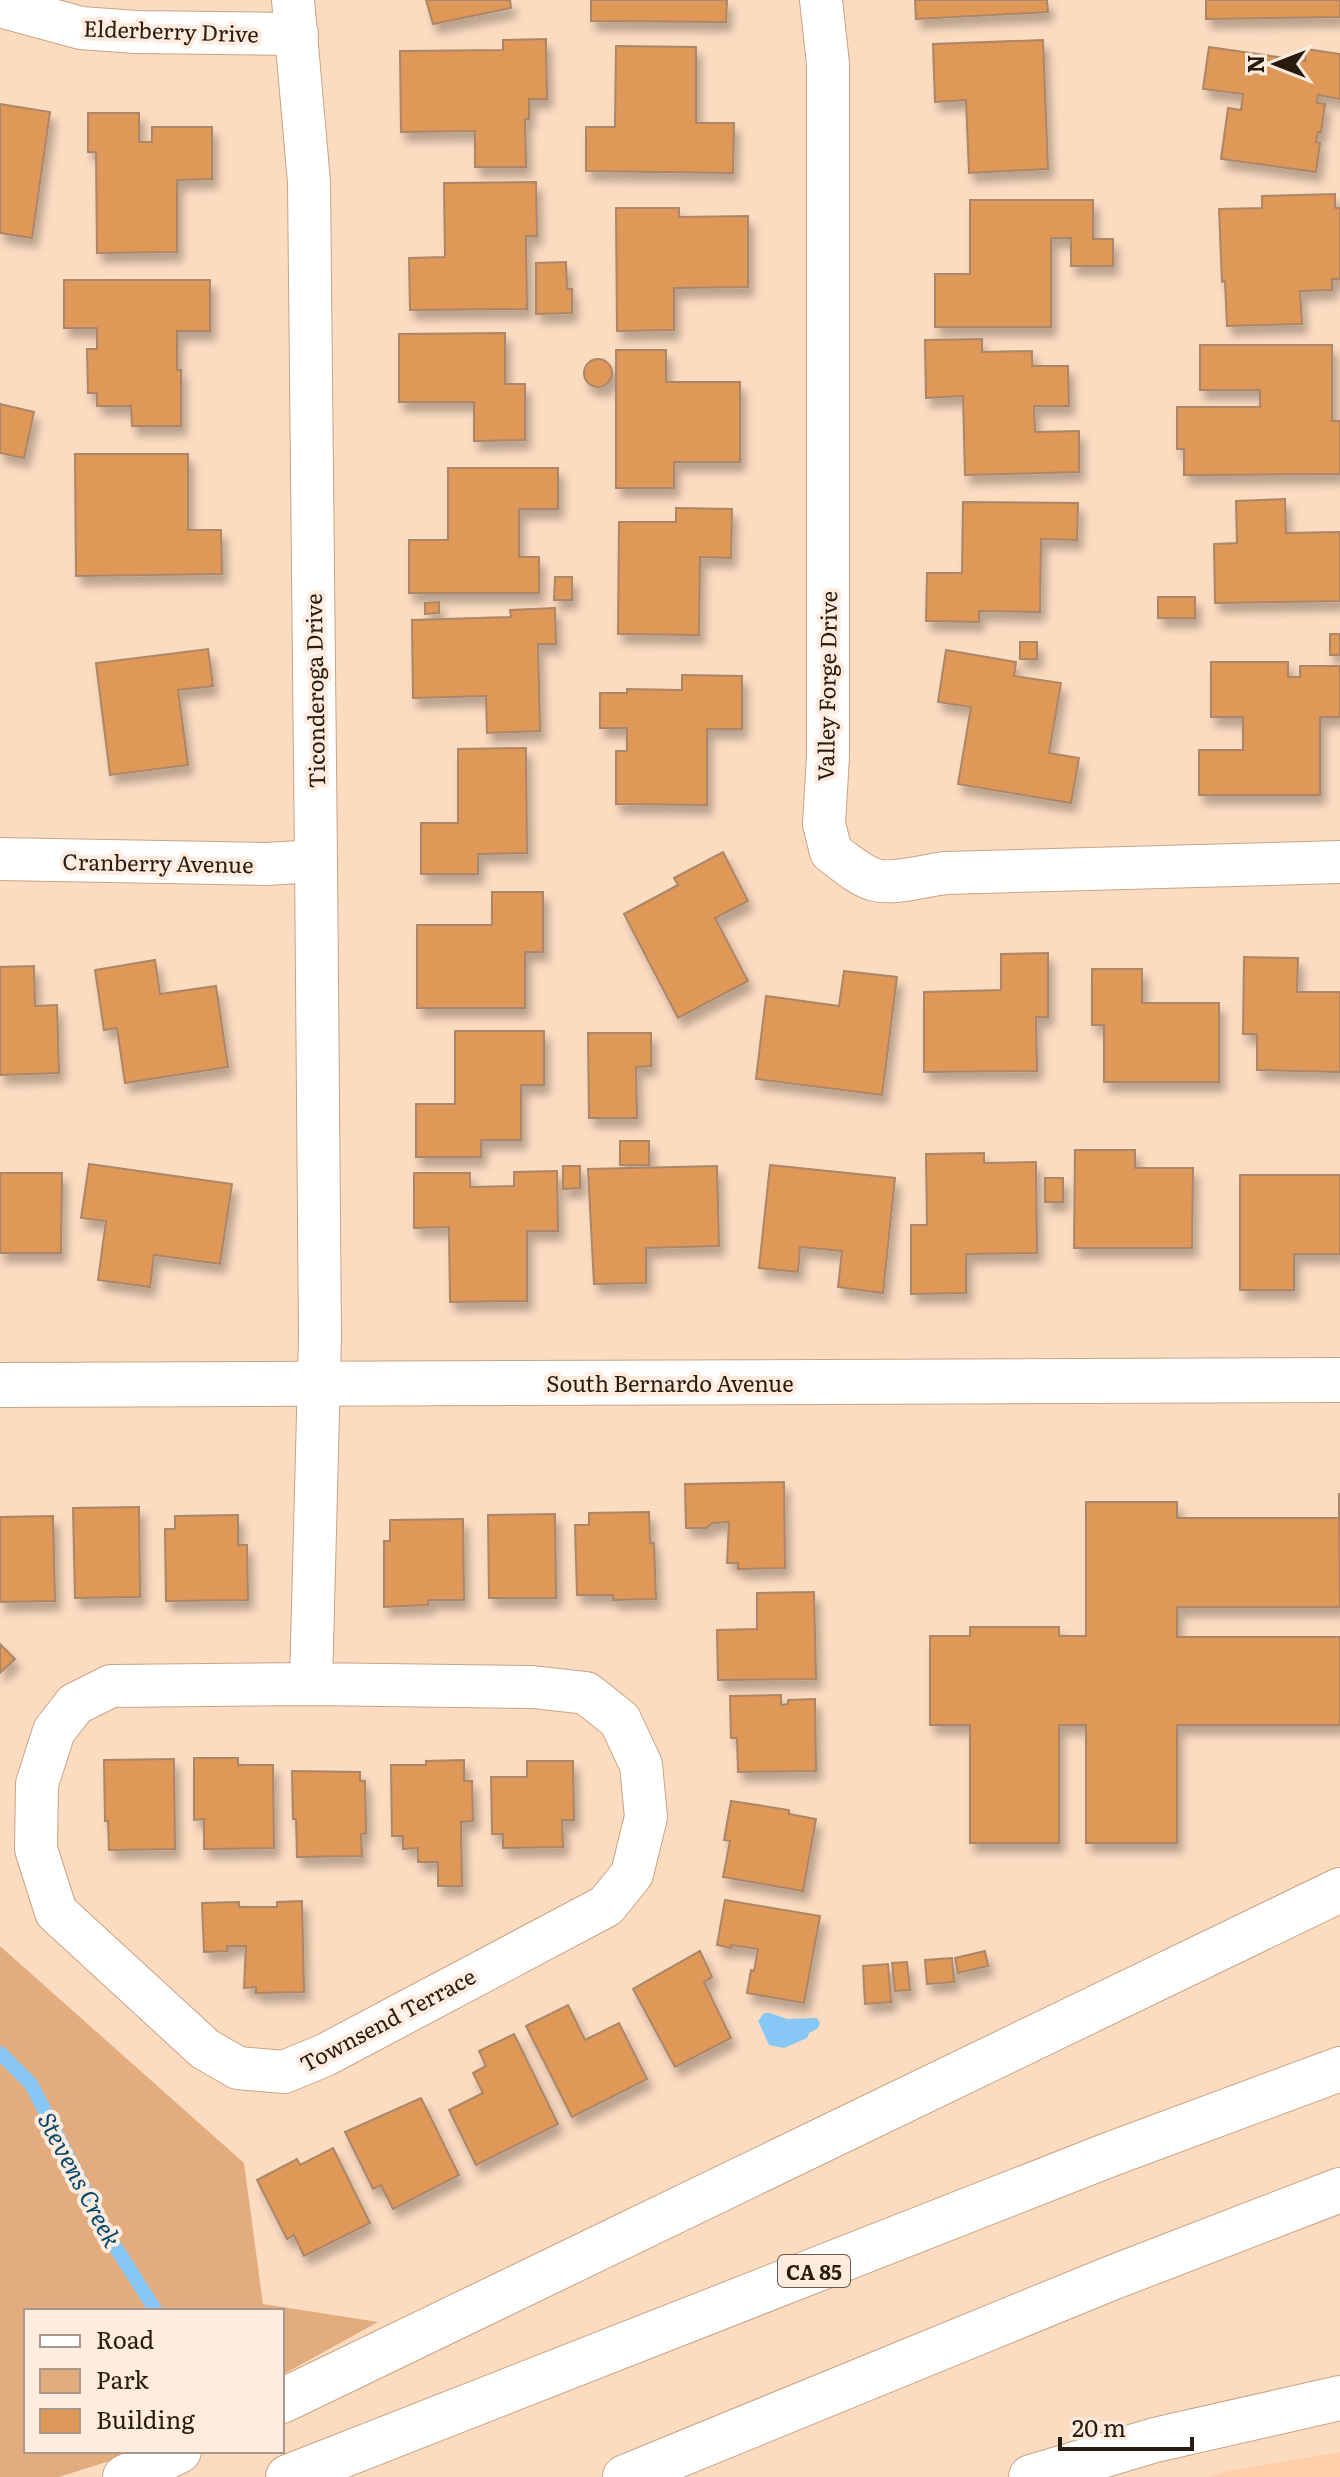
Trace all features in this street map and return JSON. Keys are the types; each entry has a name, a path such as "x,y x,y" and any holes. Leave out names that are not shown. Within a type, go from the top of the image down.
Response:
{"main road":[{"name":"South Bernardo Avenue","path":"0,1385 1340,1380"},
{"path":"284,2400 1340,1890"},
{"name":"CA 85","path":"288,2477 1081,2166 1340,2069"},
{"path":"625,2477 1114,2277 1340,2190"},
{"path":"1031,2477 1155,2440 1340,2398"},
{"path":"125,2477 175,2453"}],"street":[{"name":"Valley Forge Drive","path":"821,0 828,64 828,756 824,824 831,852 875,880 892,882 946,873 1340,862"},
{"name":"Elderberry Drive","path":"0,6 81,28 136,32 295,17"},
{"name":"Ticonderoga Drive","path":"295,17 309,182 318,1383"},
{"name":"Cranberry Avenue","path":"0,859 266,864 316,861"},
{"path":"311,1684 318,1383"},
{"name":"Townsend Terrace","path":"311,1684 533,1687 586,1693 620,1720 641,1765 646,1817 632,1874 606,1906 325,2055 284,2072 238,2068 205,2049 56,1912 36,1849 37,1784 54,1731 75,1704 111,1686 311,1684"}],"shaded area":[{"path":"1340,2452 1340,2477 1206,2477 1227,2471"}],"green space":[{"path":"0,1946 244,2163 263,2304 378,2322 284,2374 284,2309 24,2309 24,2453 135,2453 59,2477 0,2477"}],"water":[{"path":"764,2013 787,2019 817,2018 820,2023 807,2038 784,2048 769,2045 758,2021"}],"building":[{"path":"426,0 510,0 511,8 433,24"},
{"path":"591,0 727,0 726,22 591,21"},
{"path":"915,0 1047,0 1048,12 916,19"},
{"path":"1206,0 1340,0 1340,17 1206,19"},
{"path":"546,39 547,99 529,99 529,119 525,119 526,167 475,167 475,131 401,132 400,51 503,50 503,40"},
{"path":"1043,40 1048,169 969,173 966,100 935,102 933,44"},
{"path":"616,46 696,47 696,123 734,123 733,173 586,171 586,127 615,127"},
{"path":"1209,47 1305,61 1306,49 1340,54 1340,99 1318,95 1317,103 1325,104 1321,132 1318,132 1316,142 1320,143 1316,172 1221,159 1228,108 1241,110 1243,94 1203,89"},
{"path":"0,104 50,112 32,238 0,233"},
{"path":"88,113 139,113 139,142 152,142 152,127 212,127 212,179 177,180 177,252 97,253 96,152 88,152"},
{"path":"536,182 537,236 526,236 527,309 410,310 409,258 445,257 444,183"},
{"path":"1335,194 1335,208 1340,208 1340,279 1332,279 1332,290 1300,291 1302,324 1227,326 1219,209 1262,208 1262,196"},
{"path":"970,200 1093,200 1093,239 1113,239 1113,266 1071,266 1071,238 1051,238 1051,327 935,327 935,274 970,274"},
{"path":"616,208 679,208 679,217 748,216 748,287 674,288 674,330 617,331"},
{"path":"566,262 567,289 572,289 572,313 536,314 536,263"},
{"path":"64,280 210,280 210,331 177,331 181,426 132,426 131,406 97,406 97,393 88,393 87,349 97,349 97,328 64,328"},
{"path":"505,333 505,384 525,384 525,440 474,441 474,402 399,402 399,334"},
{"path":"982,339 982,352 1032,351 1032,366 1068,366 1069,406 1034,406 1035,432 1079,431 1079,472 965,475 963,396 926,398 925,340"},
{"path":"1200,345 1332,345 1332,421 1340,421 1340,474 1184,475 1184,449 1177,449 1177,407 1260,407 1260,390 1200,390"},
{"path":"616,350 666,350 666,382 740,382 740,462 674,462 674,488 616,488"},
{"path":"598,359 608,363 612,373 608,383 598,387 588,383 584,373 588,363"},
{"path":"0,404 34,412 24,458 0,453"},
{"path":"75,454 188,454 188,530 221,530 222,574 76,576"},
{"path":"448,468 558,468 558,509 519,509 519,557 539,557 539,593 409,593 409,540 448,540"},
{"path":"1285,499 1286,533 1340,532 1340,601 1215,603 1214,544 1237,543 1236,501"},
{"path":"963,502 1078,503 1077,540 1041,539 1040,612 979,611 979,622 926,621 927,573 962,573"},
{"path":"676,508 732,509 731,558 700,557 699,635 618,634 619,522 676,522"},
{"path":"555,577 572,577 572,600 554,600"},
{"path":"1158,597 1195,597 1195,618 1158,618"},
{"path":"439,602 439,613 425,614 425,603"},
{"path":"555,608 556,644 538,644 540,731 487,733 486,696 413,698 412,620 511,617 510,610"},
{"path":"1330,634 1340,634 1340,655 1330,655"},
{"path":"1020,642 1037,642 1037,659 1020,659"},
{"path":"208,649 213,686 178,690 188,765 110,775 96,663"},
{"path":"946,650 1016,662 1014,676 1061,683 1049,753 1079,758 1071,803 958,784 971,707 938,702"},
{"path":"1211,662 1288,662 1288,677 1300,677 1300,666 1340,666 1340,717 1320,717 1320,795 1199,795 1199,750 1243,750 1243,717 1211,717"},
{"path":"682,675 742,676 742,729 707,729 707,805 616,804 616,751 627,751 627,728 600,728 600,693 627,693 627,689 682,690"},
{"path":"526,748 527,853 478,854 478,874 421,874 421,823 458,823 458,749"},
{"path":"723,852 748,901 715,918 748,981 678,1018 624,914 678,885 674,878"},
{"path":"492,892 543,892 543,952 525,952 525,1008 417,1008 417,925 492,925"},
{"path":"1048,953 1048,1017 1036,1017 1037,1071 924,1072 924,992 1001,990 1001,954"},
{"path":"1244,957 1298,958 1297,992 1340,992 1340,1072 1257,1070 1257,1034 1243,1034"},
{"path":"155,960 160,994 216,986 228,1067 125,1083 117,1028 104,1030 95,970"},
{"path":"34,966 35,1006 57,1005 59,1073 0,1075 0,967"},
{"path":"1092,969 1142,969 1142,1003 1219,1003 1219,1082 1104,1082 1104,1025 1092,1025"},
{"path":"844,971 897,977 882,1095 756,1079 766,996 839,1006"},
{"path":"455,1031 544,1031 544,1085 521,1085 521,1140 481,1140 481,1157 416,1157 416,1104 455,1104"},
{"path":"588,1033 651,1033 651,1066 636,1067 637,1118 589,1118"},
{"path":"620,1141 649,1141 649,1165 620,1165"},
{"path":"1075,1150 1135,1150 1135,1168 1193,1168 1192,1248 1074,1248"},
{"path":"984,1153 984,1163 1036,1162 1037,1253 966,1254 966,1293 911,1294 911,1225 927,1225 926,1154"},
{"path":"89,1164 232,1184 220,1264 154,1255 150,1287 98,1280 106,1221 81,1218"},
{"path":"770,1165 895,1178 883,1293 838,1287 842,1251 800,1247 798,1272 759,1268"},
{"path":"563,1166 580,1166 580,1188 563,1189"},
{"path":"717,1166 719,1246 646,1248 646,1283 594,1284 588,1169"},
{"path":"557,1171 558,1231 527,1231 527,1301 450,1302 449,1227 414,1228 414,1173 470,1173 470,1187 514,1186 514,1172"},
{"path":"0,1173 62,1173 61,1253 0,1253"},
{"path":"1240,1175 1340,1175 1340,1254 1294,1254 1294,1290 1240,1290"},
{"path":"1045,1178 1063,1178 1063,1202 1045,1202"},
{"path":"784,1482 785,1568 738,1569 738,1563 727,1563 729,1522 712,1523 707,1528 686,1528 685,1484"},
{"path":"1339,1493 1340,1607 1177,1607 1177,1637 1340,1637 1340,1725 1177,1725 1177,1843 1086,1843 1086,1725 1059,1725 1059,1843 970,1843 970,1725 930,1725 930,1636 970,1636 970,1627 1059,1627 1059,1636 1086,1636 1086,1502 1177,1502 1177,1518 1339,1518"},
{"path":"139,1507 140,1597 75,1598 73,1508"},
{"path":"649,1512 650,1543 654,1543 656,1599 613,1600 613,1595 577,1595 575,1525 589,1525 589,1513"},
{"path":"555,1514 556,1598 489,1598 488,1515"},
{"path":"238,1515 238,1545 247,1545 248,1600 166,1601 165,1529 175,1529 175,1516"},
{"path":"53,1516 55,1601 0,1602 0,1517"},
{"path":"463,1519 464,1600 428,1600 428,1605 384,1607 384,1541 390,1541 390,1520"},
{"path":"814,1592 816,1679 718,1680 717,1630 757,1629 757,1593"},
{"path":"0,1644 15,1659 0,1673"},
{"path":"781,1695 781,1705 788,1704 788,1700 815,1699 816,1771 738,1772 737,1738 731,1738 730,1696"},
{"path":"194,1758 238,1758 238,1765 273,1765 274,1848 204,1849 204,1819 194,1820"},
{"path":"174,1759 175,1849 109,1850 104,1760"},
{"path":"464,1760 464,1781 472,1781 473,1821 461,1822 462,1886 438,1886 438,1862 418,1862 418,1848 403,1849 403,1836 392,1836 391,1765"},
{"path":"527,1761 573,1761 574,1820 562,1820 563,1847 503,1848 503,1834 492,1834 491,1777 527,1777"},
{"path":"292,1771 360,1772 360,1781 365,1781 366,1833 361,1834 362,1856 297,1857"},
{"path":"731,1801 789,1810 789,1814 816,1819 803,1891 723,1877 730,1841 724,1840"},
{"path":"725,1900 820,1916 804,2003 747,1993 758,1949 717,1945"},
{"path":"302,1901 304,1992 256,1993 256,1987 244,1988 246,1946 227,1946 227,1951 204,1952 202,1903 239,1902 239,1907 277,1907 277,1902"},
{"path":"700,1951 712,1977 704,1982 731,2038 675,2067 633,1989"},
{"path":"985,1951 988,1966 958,1973 955,1958"},
{"path":"952,1958 954,1982 927,1984 925,1960"},
{"path":"907,1962 910,1990 895,1991 892,1963"},
{"path":"888,1964 891,2002 865,2004 863,1966"},
{"path":"568,2005 585,2040 619,2023 647,2079 572,2117 526,2026"},
{"path":"514,2034 558,2124 476,2165 449,2110 483,2093 473,2073 486,2066 479,2051"},
{"path":"421,2098 459,2175 393,2209 381,2185 373,2189 345,2132"},
{"path":"333,2148 370,2223 304,2256 294,2235 287,2239 257,2180 297,2159 300,2165"}],"waterway":[{"name":"Stevens Creek","path":"0,2053 31,2084 109,2237 155,2309"}]}
